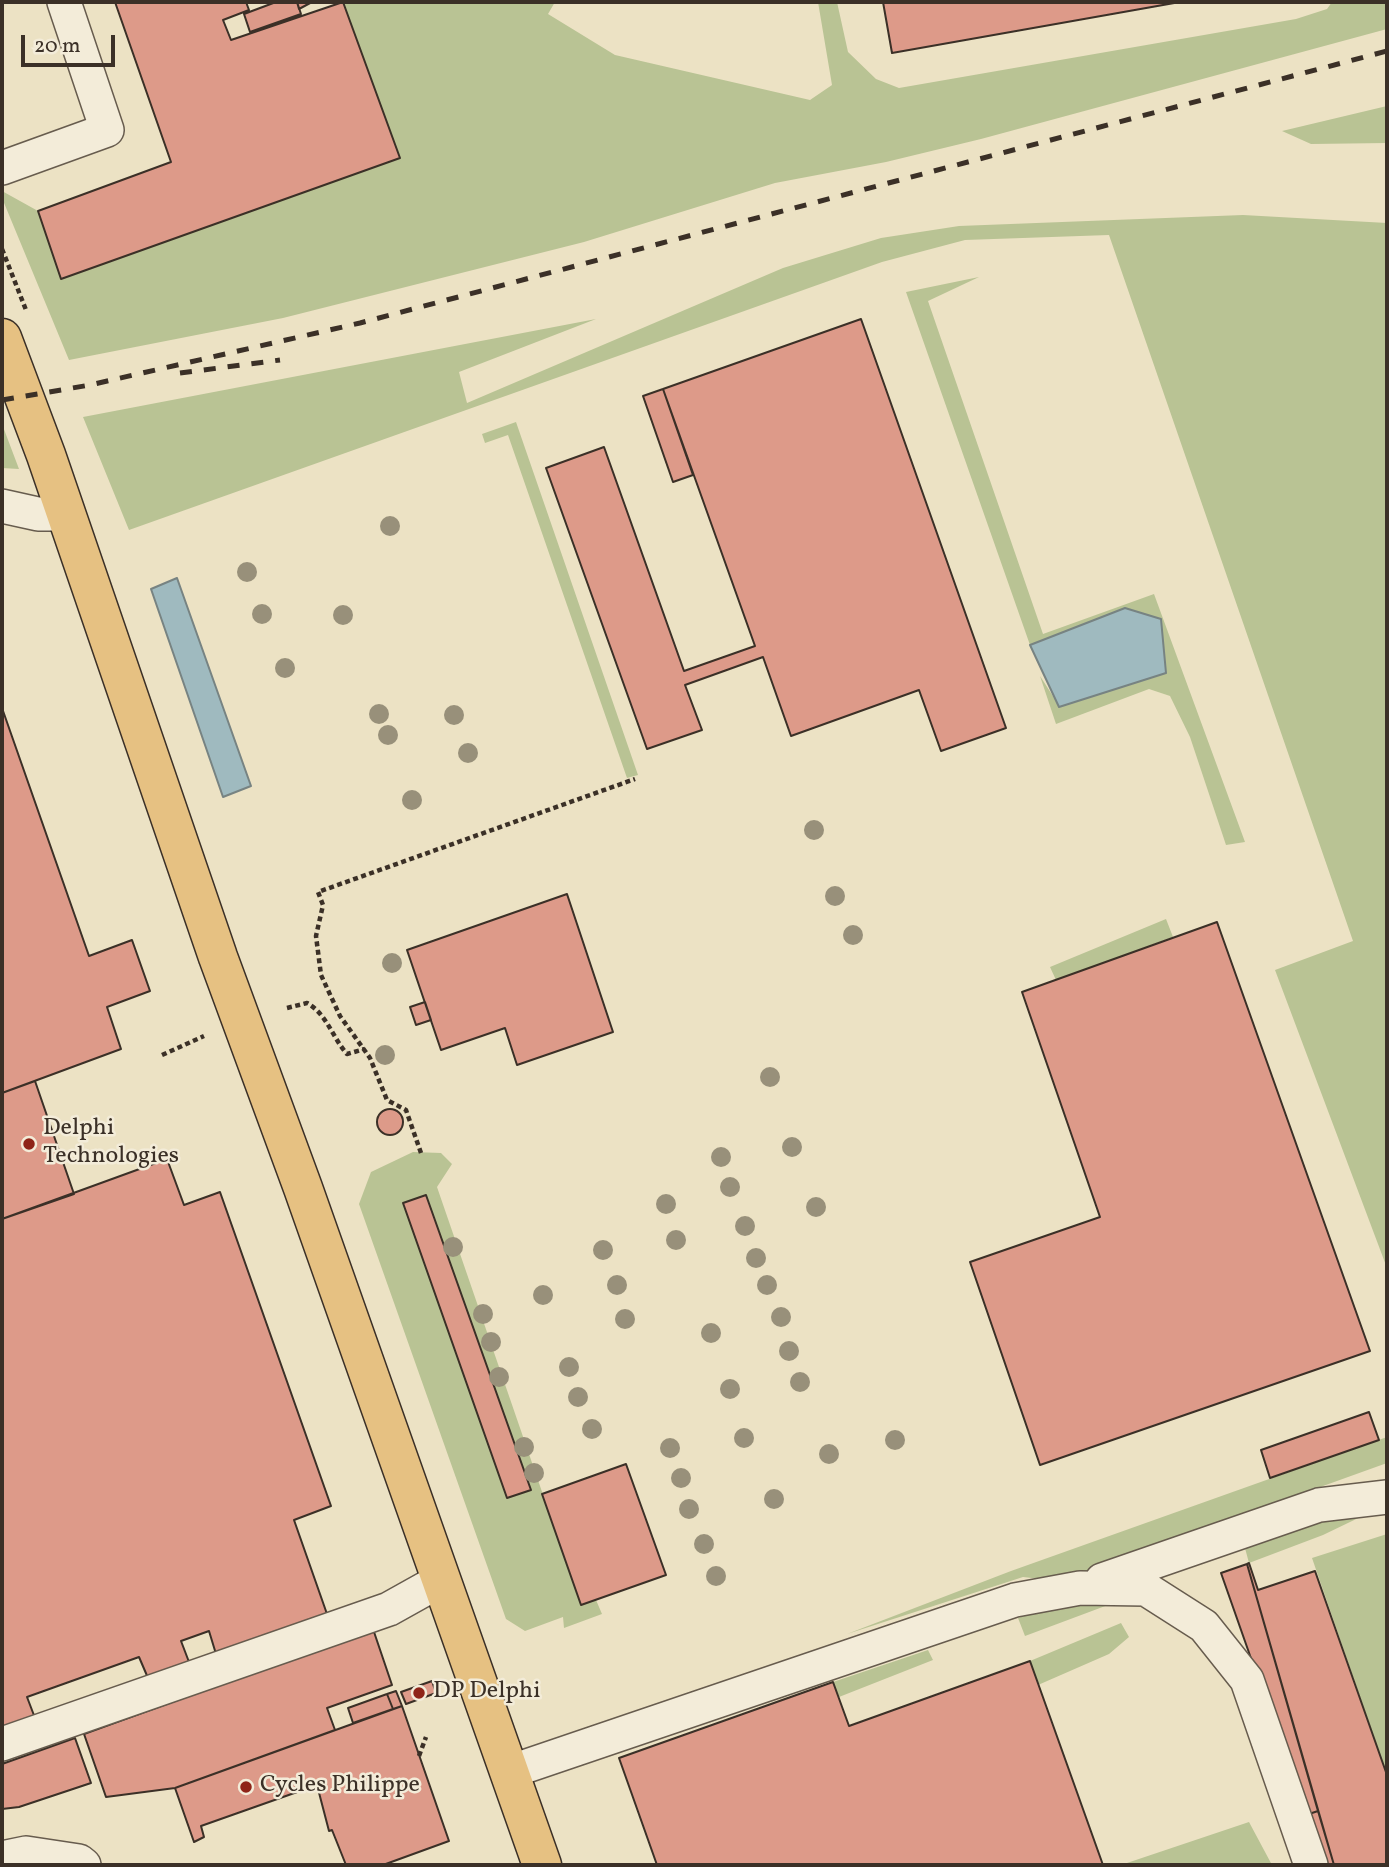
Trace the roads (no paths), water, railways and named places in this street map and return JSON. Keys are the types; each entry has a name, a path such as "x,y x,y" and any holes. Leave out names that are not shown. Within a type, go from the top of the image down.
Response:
{"main road":[{"path":"2,338 66,514 218,957 303,1188 542,1865"}],"lane":[{"path":"2,169 107,130 64,2"},
{"path":"2,506 38,514 66,514"},
{"path":"509,1772 1015,1600 1080,1588 1319,1505 1387,1497"},
{"path":"2,1744 388,1609 441,1580"},
{"path":"1080,1588 1146,1590 1204,1626 1247,1680 1311,1865"},
{"path":"2,1858 26,1853 79,1861 84,1865"}],"water":[{"path":"177,578 251,786 223,797 151,589"},
{"path":"1125,608 1161,619 1166,673 1059,707 1030,645"}],"railway":[{"path":"2,400 90,385 360,323 1387,51"},
{"path":"180,373 280,360"}],"place":[{"name":"Delphi Technologies","path":"29,1144"},
{"name":"DP Delphi","path":"419,1693"},
{"name":"Cycles Philippe","path":"246,1787"}]}
